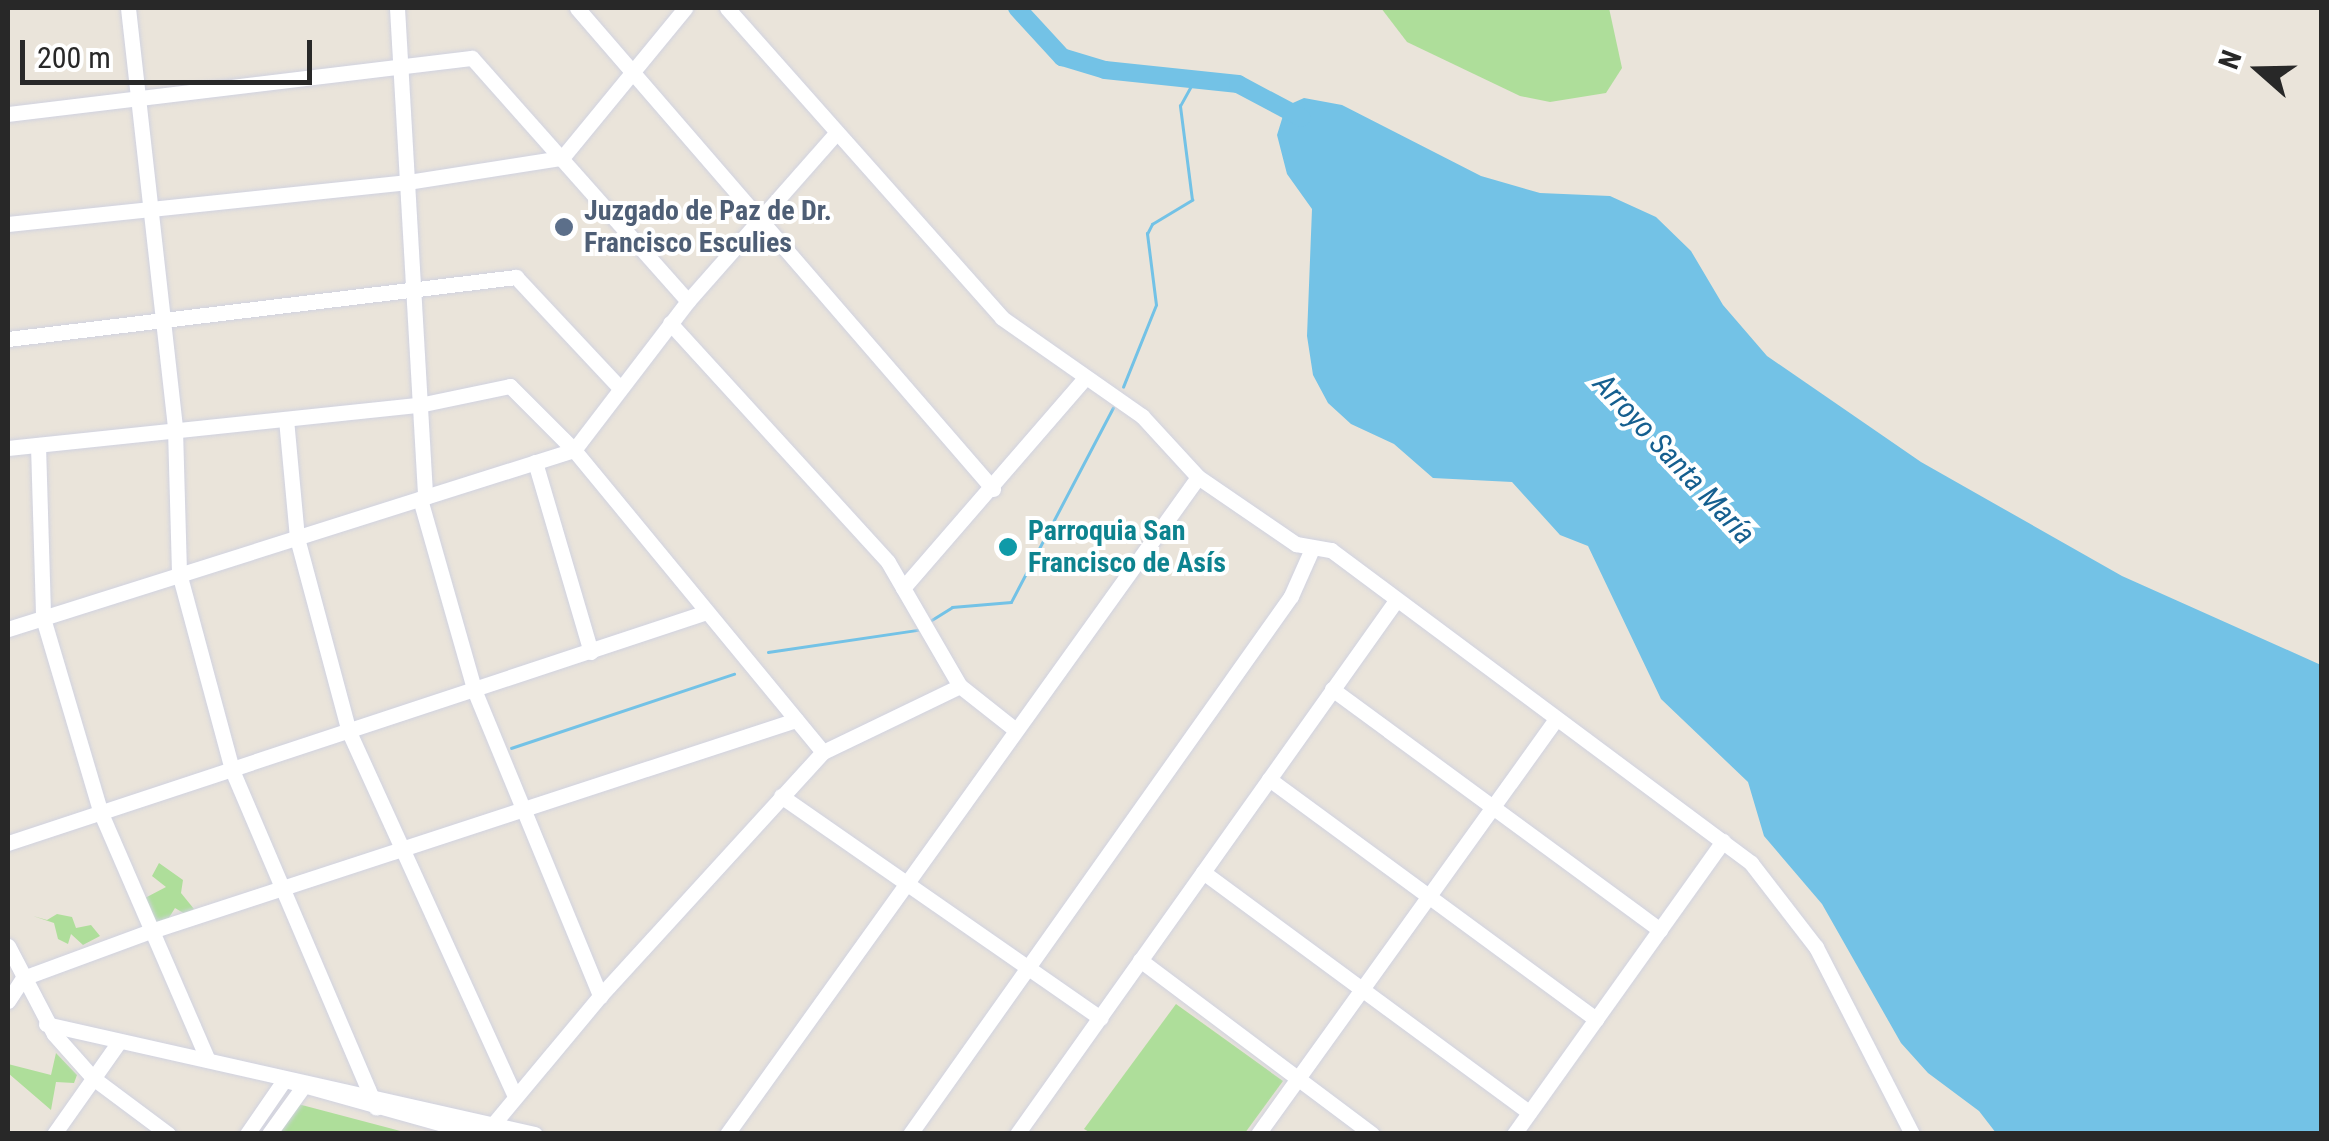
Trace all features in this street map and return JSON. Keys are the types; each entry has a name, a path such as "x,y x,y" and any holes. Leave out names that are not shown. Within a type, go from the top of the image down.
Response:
{"street":[{"path":"128,8 174,429 179,573 232,770 374,1101"},
{"path":"397,8 416,289 423,498 475,692 600,996"},
{"path":"577,8 765,218 993,489"},
{"path":"8,224 408,182 562,158 685,8"},
{"path":"727,8 1002,318 1156,427 1198,478 1311,550 1331,550 1395,602 1751,863 1816,947 1912,1134"},
{"path":"8,114 403,67 478,62 688,301"},
{"path":"8,630 574,450 688,301 836,133"},
{"path":"8,339 516,277 620,388"},
{"path":"670,323 888,562 960,686 1013,728"},
{"path":"903,588 993,489 1086,376"},
{"path":"8,448 419,406 510,386 574,450 704,613 823,752"},
{"path":"286,419 297,538 349,732 406,846 515,1096"},
{"path":"38,445 43,618 100,812 148,932 208,1060"},
{"path":"535,462 591,652"},
{"path":"726,1134 1013,728 1198,478"},
{"path":"910,1134 1291,596 1311,550"},
{"path":"1017,1134 1395,602"},
{"path":"8,843 475,692 704,613"},
{"path":"486,1130 600,996 823,752 960,686"},
{"path":"1332,689 1660,930"},
{"path":"1258,1134 1296,1074 1556,718"},
{"path":"8,1001 22,978 148,932 796,720"},
{"path":"1269,778 1596,1019"},
{"path":"781,796 901,884 1100,1018"},
{"path":"1514,1134 1723,841"},
{"path":"1203,872 1530,1112"},
{"path":"8,946 46,1024 93,1078 168,1134"},
{"path":"1140,960 1372,1134"},
{"path":"46,1024 486,1130 534,1134"},
{"path":"54,1134 119,1042"},
{"path":"248,1134 286,1079"},
{"path":"268,1134 305,1084"}],"green space":[{"path":"1381,8 1609,8 1622,68 1606,93 1550,102 1520,96 1407,42"},
{"path":"159,863 183,880 181,893 194,909 185,914 175,908 167,921 155,922 145,898 166,887 152,876"},
{"path":"57,914 72,917 76,928 91,925 100,936 83,945 71,934 68,944 58,939 54,923 33,916 47,920"},
{"path":"1176,1004 1283,1081 1245,1133 1091,1133 1084,1129"},
{"path":"56,1053 77,1075 74,1083 56,1082 51,1110 8,1073 8,1064 51,1075"},
{"path":"298,1104 408,1133 276,1134"}],"water":[{"path":"1304,98 1342,105 1481,176 1540,193 1610,196 1656,217 1691,251 1723,305 1767,356 1921,462 2122,576 2321,665 2321,1133 1996,1133 1979,1111 1928,1073 1901,1043 1822,904 1764,836 1748,782 1661,699 1588,546 1560,535 1512,482 1433,478 1394,444 1351,424 1328,403 1313,375 1307,336 1312,209 1287,174 1277,135 1286,106"}],"waterway":[{"name":"Arroyo Santa María","path":"1017,8 1062,57 1105,70 1238,84 1302,118"},
{"path":"1123,387 1156,305 1147,234 1152,224 1192,200 1180,106 1196,77"},
{"path":"930,621 952,607 1011,602 1113,408"},
{"path":"768,652 917,630"},
{"path":"511,748 734,674"}],"place":[{"name":"Juzgado de Paz de Dr. Francisco Esculies","path":"564,227"},
{"name":"Parroquia San Francisco de Asís","path":"1008,547"}]}
